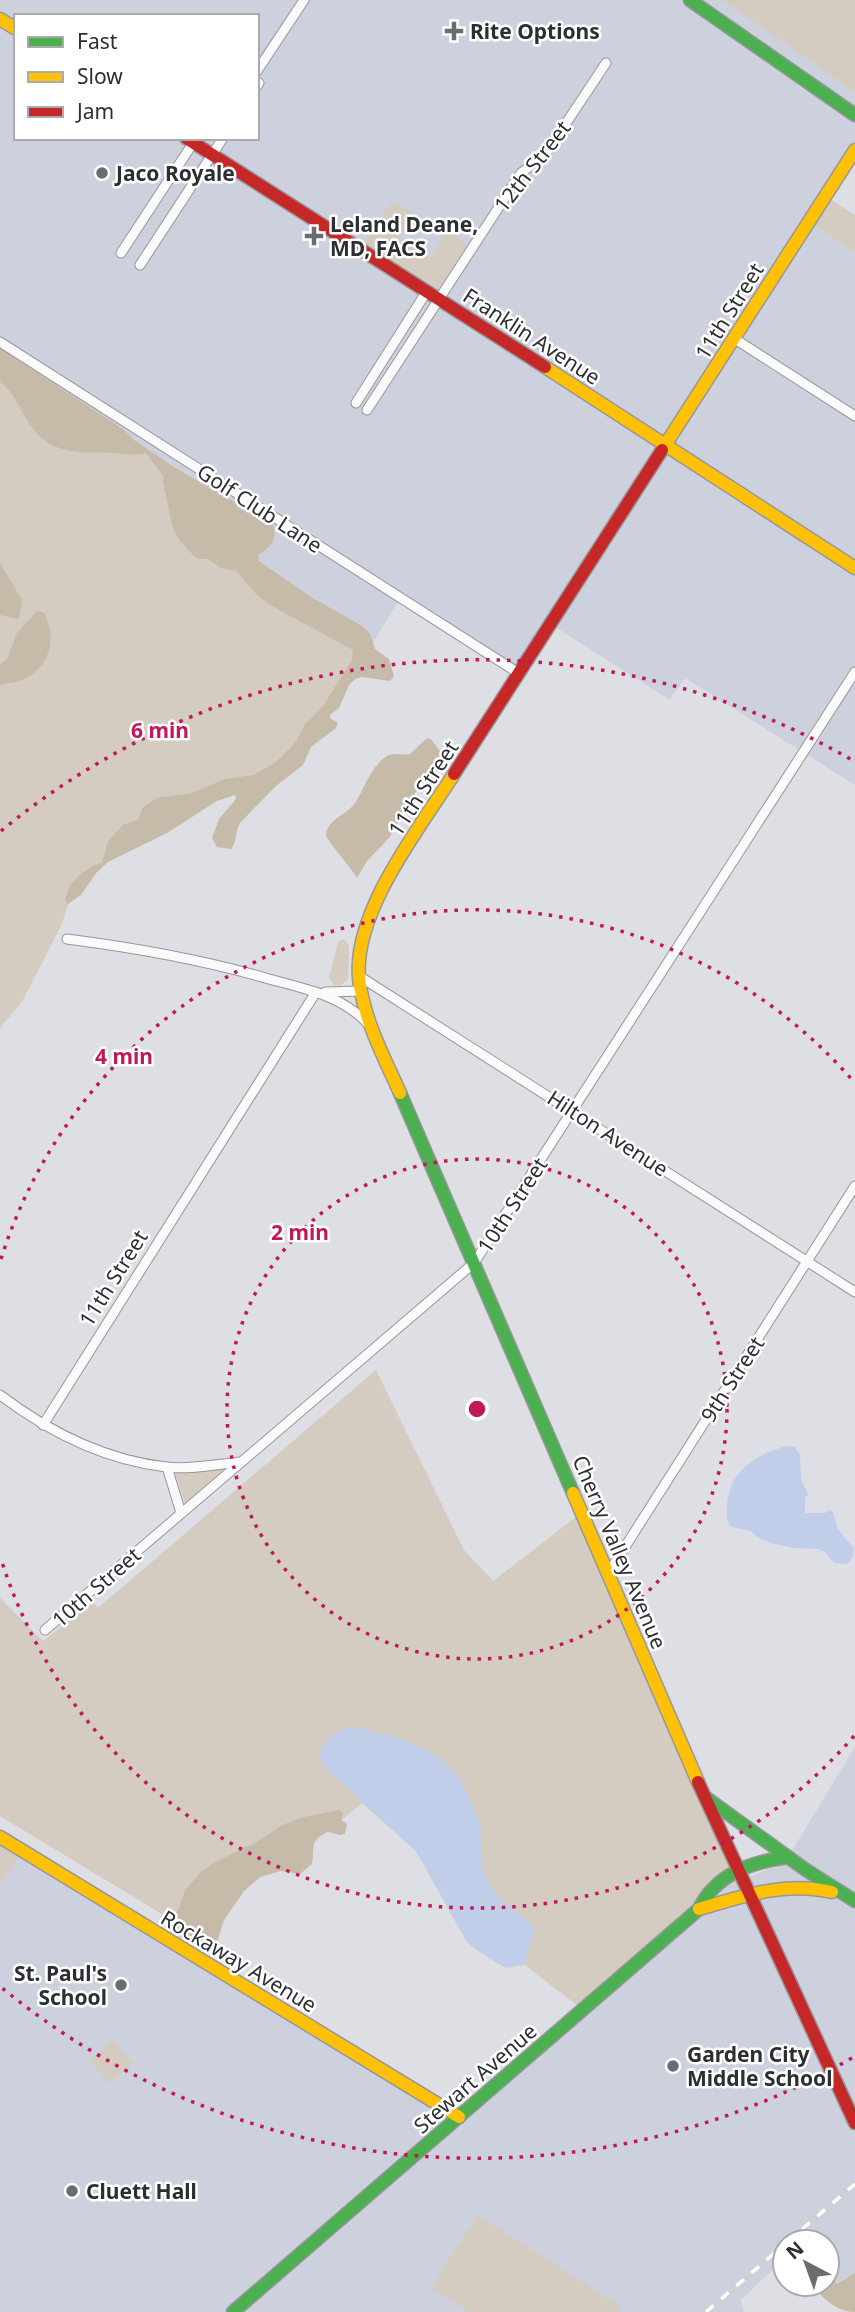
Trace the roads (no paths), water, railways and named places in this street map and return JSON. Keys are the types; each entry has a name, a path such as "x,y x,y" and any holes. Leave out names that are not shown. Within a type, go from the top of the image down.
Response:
{"main road":[{"path":"690,0 855,115"},
{"name":"Franklin Avenue","path":"192,140 855,568"},
{"name":"11th Street","path":"362,991 359,976 363,938 384,886 855,150"},
{"name":"Cherry Valley Avenue","path":"362,991 371,1026 704,1797 855,2123"},
{"path":"704,1797 852,1899"},
{"name":"Rockaway Avenue","path":"0,1837 459,2117"},
{"name":"Stewart Avenue","path":"233,2312 699,1909 709,1889 738,1871 768,1858 788,1857"},
{"path":"699,1909 795,1886 819,1888 852,1899"}],"street":[{"path":"259,68 304,0"},
{"name":"12th Street","path":"367,410 521,173 545,155 606,63"},
{"path":"121,253 192,140"},
{"path":"140,265 222,140"},
{"path":"356,403 428,291"},
{"path":"735,338 855,416"},
{"name":"Golf Club Lane","path":"0,342 520,674"},
{"name":"10th Street","path":"45,1630 474,1263 855,672"},
{"path":"67,939 155,951 221,965 316,992 349,1006 371,1026"},
{"name":"Hilton Avenue","path":"359,976 855,1292"},
{"path":"316,992 362,991"},
{"name":"11th Street","path":"43,1425 316,992"},
{"name":"9th Street","path":"609,1572 855,1186"},
{"path":"0,1395 43,1425 98,1452 167,1467 241,1462"},
{"path":"167,1467 181,1513"}],"water":[{"path":"786,1446 795,1447 800,1455 801,1479 809,1496 805,1497 805,1513 825,1513 829,1510 833,1512 838,1529 854,1549 853,1557 847,1564 834,1563 825,1552 818,1549 793,1548 771,1543 751,1531 731,1527 729,1524 729,1494 738,1474 764,1454"},
{"path":"351,1727 408,1742 436,1756 456,1774 466,1790 479,1822 482,1865 491,1888 535,1928 525,1964 506,1968 467,1942 416,1851 322,1765 321,1751 327,1740"}],"railway":[{"path":"803,2228 855,2184"},
{"path":"706,2312 771,2256"}],"place":[{"name":"Rite Options","path":"454,31"},
{"name":"Jaco Royale","path":"102,173"},
{"name":"Leland Deane, MD, FACS","path":"314,236"},
{"name":"St. Paul's School","path":"121,1985"},
{"name":"Garden City Middle School","path":"673,2066"},
{"name":"Cluett Hall","path":"72,2191"}]}
